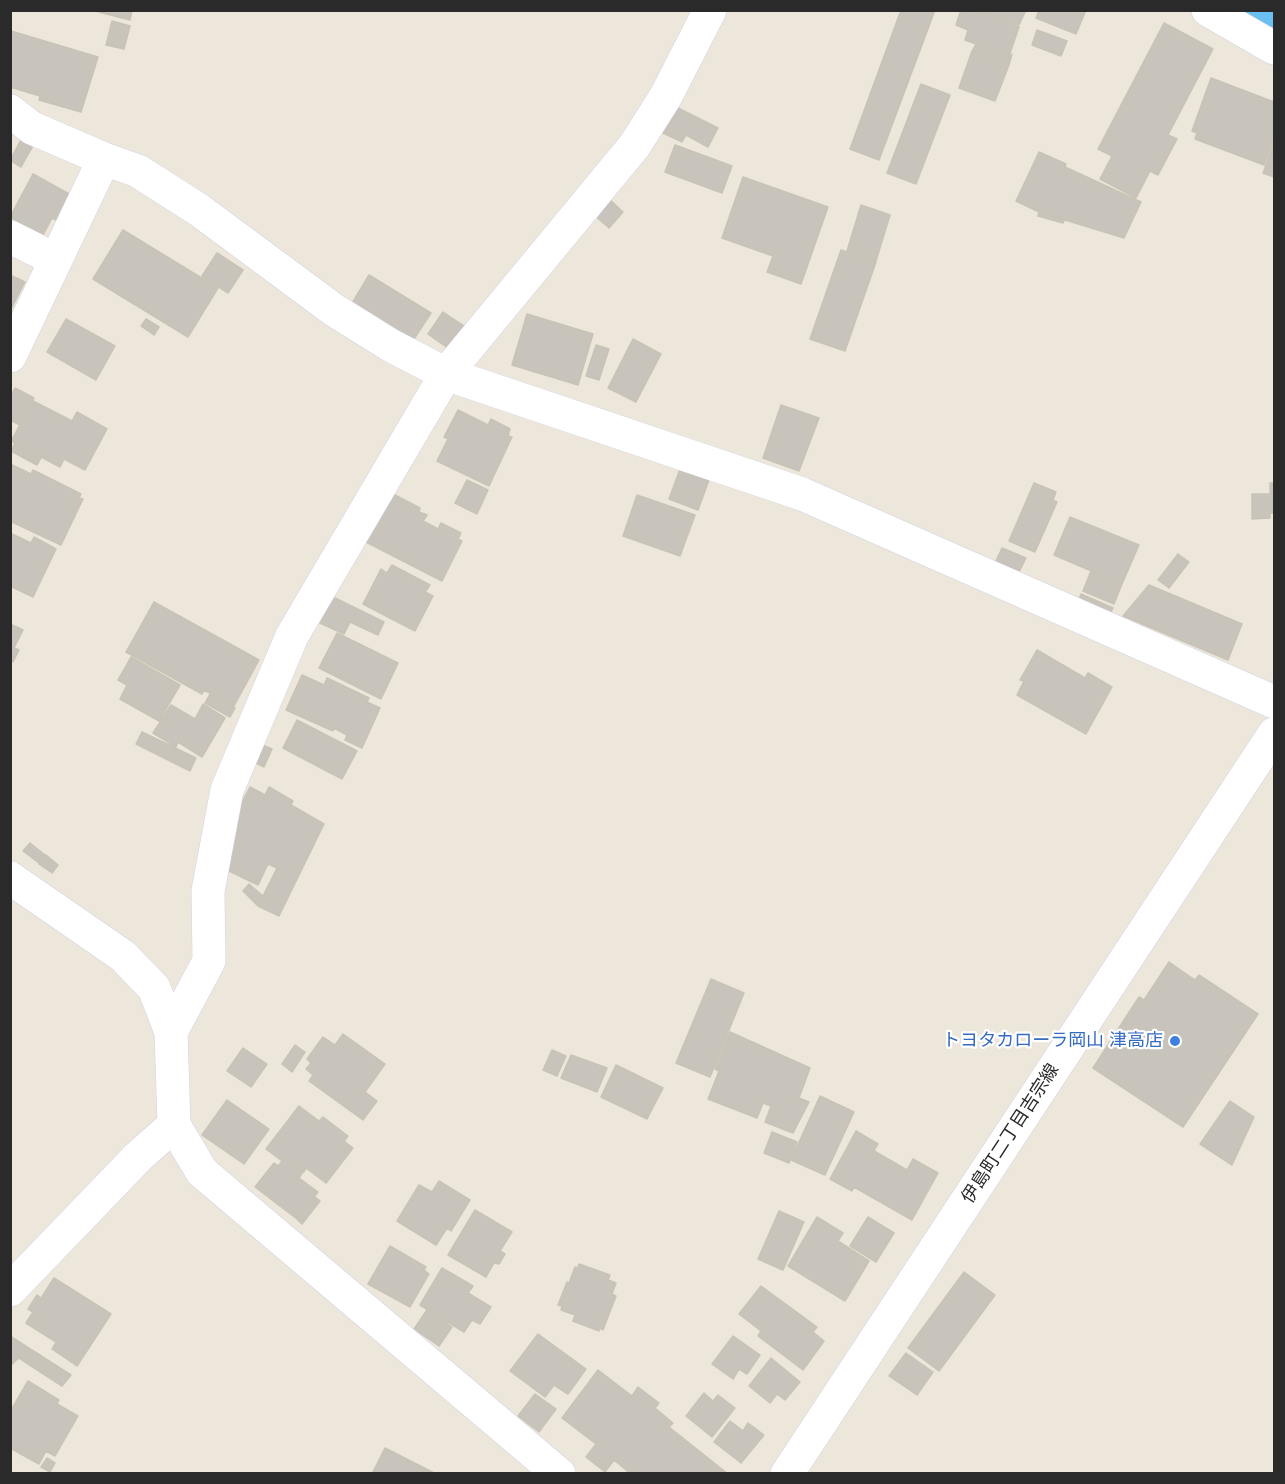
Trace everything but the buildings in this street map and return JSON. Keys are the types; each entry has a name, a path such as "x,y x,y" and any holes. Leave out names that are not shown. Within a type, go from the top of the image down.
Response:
{"street":[{"path":"171,1032 209,961 208,891 226,790 292,636 446,374 635,145 666,96 710,10"},
{"path":"1208,10 1275,48"},
{"path":"10,111 33,128 138,171 199,210 334,310 390,345 446,374 802,494 1275,702"},
{"path":"10,356 104,159"},
{"path":"10,237 56,260"},
{"name":"伊島町二丁目吉宗線","path":"787,1473 1275,734"},
{"path":"10,878 123,956 154,988 171,1032 174,1125 202,1172 559,1473"},
{"path":"10,1290 138,1157 174,1125"}],"waterway":[{"path":"1257,10 1274,15"}],"place":[{"name":"トヨタカローラ岡山 津高店","path":"1175,1041"}]}
